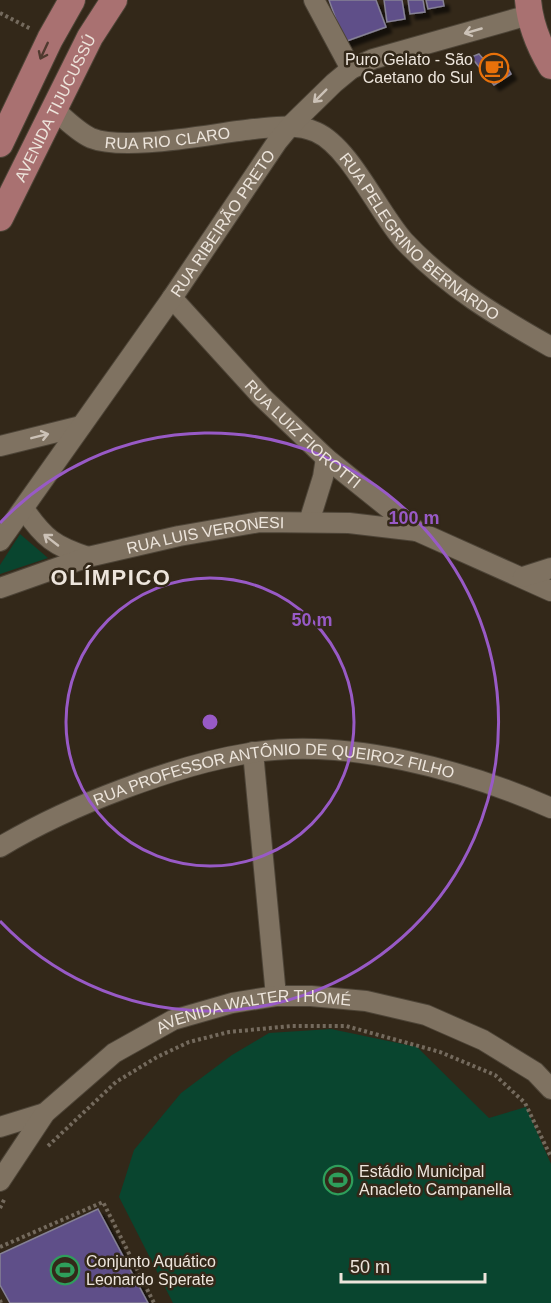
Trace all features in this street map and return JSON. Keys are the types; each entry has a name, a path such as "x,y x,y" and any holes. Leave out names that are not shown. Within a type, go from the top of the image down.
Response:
{"main road":[{"name":"AVENIDA TIJUCUSSÚ","path":"0,144 50,39 72,0"},
{"name":"AVENIDA TIJUCUSSÚ","path":"0,218 90,37 114,0"},
{"path":"528,8 541,49 551,66"}],"street":[{"path":"314,0 351,69"},
{"name":"RUA RIBEIRÃO PRETO","path":"0,541 291,125 351,69 373,59 528,8"},
{"name":"RUA RIO CLARO","path":"55,110 91,138 112,143 141,142 291,125"},
{"name":"RUA PELEGRINO BERNARDO","path":"291,125 316,132 334,142 403,239 435,272 494,315 551,347"},
{"name":"RUA LUIZ FIOROTTI","path":"172,298 261,397 326,458 417,531 551,591"},
{"path":"0,446 81,426"},
{"path":"309,522 323,477 326,458"},
{"path":"24,509 35,526 49,540 64,549 88,557"},
{"name":"RUA LUIS VERONESI","path":"0,588 88,557 179,536 260,522 349,523 417,531"},
{"path":"523,577 551,568"},
{"name":"RUA PROFESSOR ANTÔNIO DE QUEIROZ FILHO","path":"0,847 73,808 204,761 253,752 297,749 365,753 434,767 512,791 551,808"},
{"path":"253,752 276,996"},
{"name":"AVENIDA WALTER THOMÉ","path":"5,1187 45,1113 114,1053 173,1020 232,1003 276,996 311,996 366,1001 426,1015 483,1040 535,1072 551,1089"},
{"path":"0,1126 45,1113"}],"path":[{"path":"0,14 50,39"},
{"path":"43,1152 116,1082 157,1057 189,1042 229,1032 291,1026 346,1026 440,1052 495,1076 525,1103 551,1157"},
{"path":"0,1208 5,1187"},
{"path":"0,1247 103,1202 154,1303"}],"green space":[{"path":"20,534 48,558 0,574 0,565"},
{"name":"Estádio Municipal Anacleto Campanella","path":"331,1029 417,1047 489,1118 526,1107 551,1164 551,1303 173,1303 119,1197 134,1150 181,1093 232,1055 269,1033"}],"building":[{"path":"329,0 376,0 386,27 344,42"},
{"path":"384,0 402,0 405,19 387,22"},
{"path":"408,0 423,0 425,12 410,14"},
{"path":"426,0 443,0 444,6 428,9"},
{"name":"Puro Gelato - São Caetano do Sul","path":"479,54 485,61 493,59 505,63 511,74 494,85 471,57"},
{"name":"Conjunto Aquático Leonardo Sperate","path":"98,1209 148,1303 10,1303 0,1285 0,1254"}],"place":[{"name":"Puro Gelato - São Caetano do Sul","path":"494,68"},
{"name":"Estádio Municipal Anacleto Campanella","path":"338,1180"},
{"name":"Conjunto Aquático Leonardo Sperate","path":"65,1270"}],"district":[{"name":"OLÍMPICO","path":"111,577"}]}
